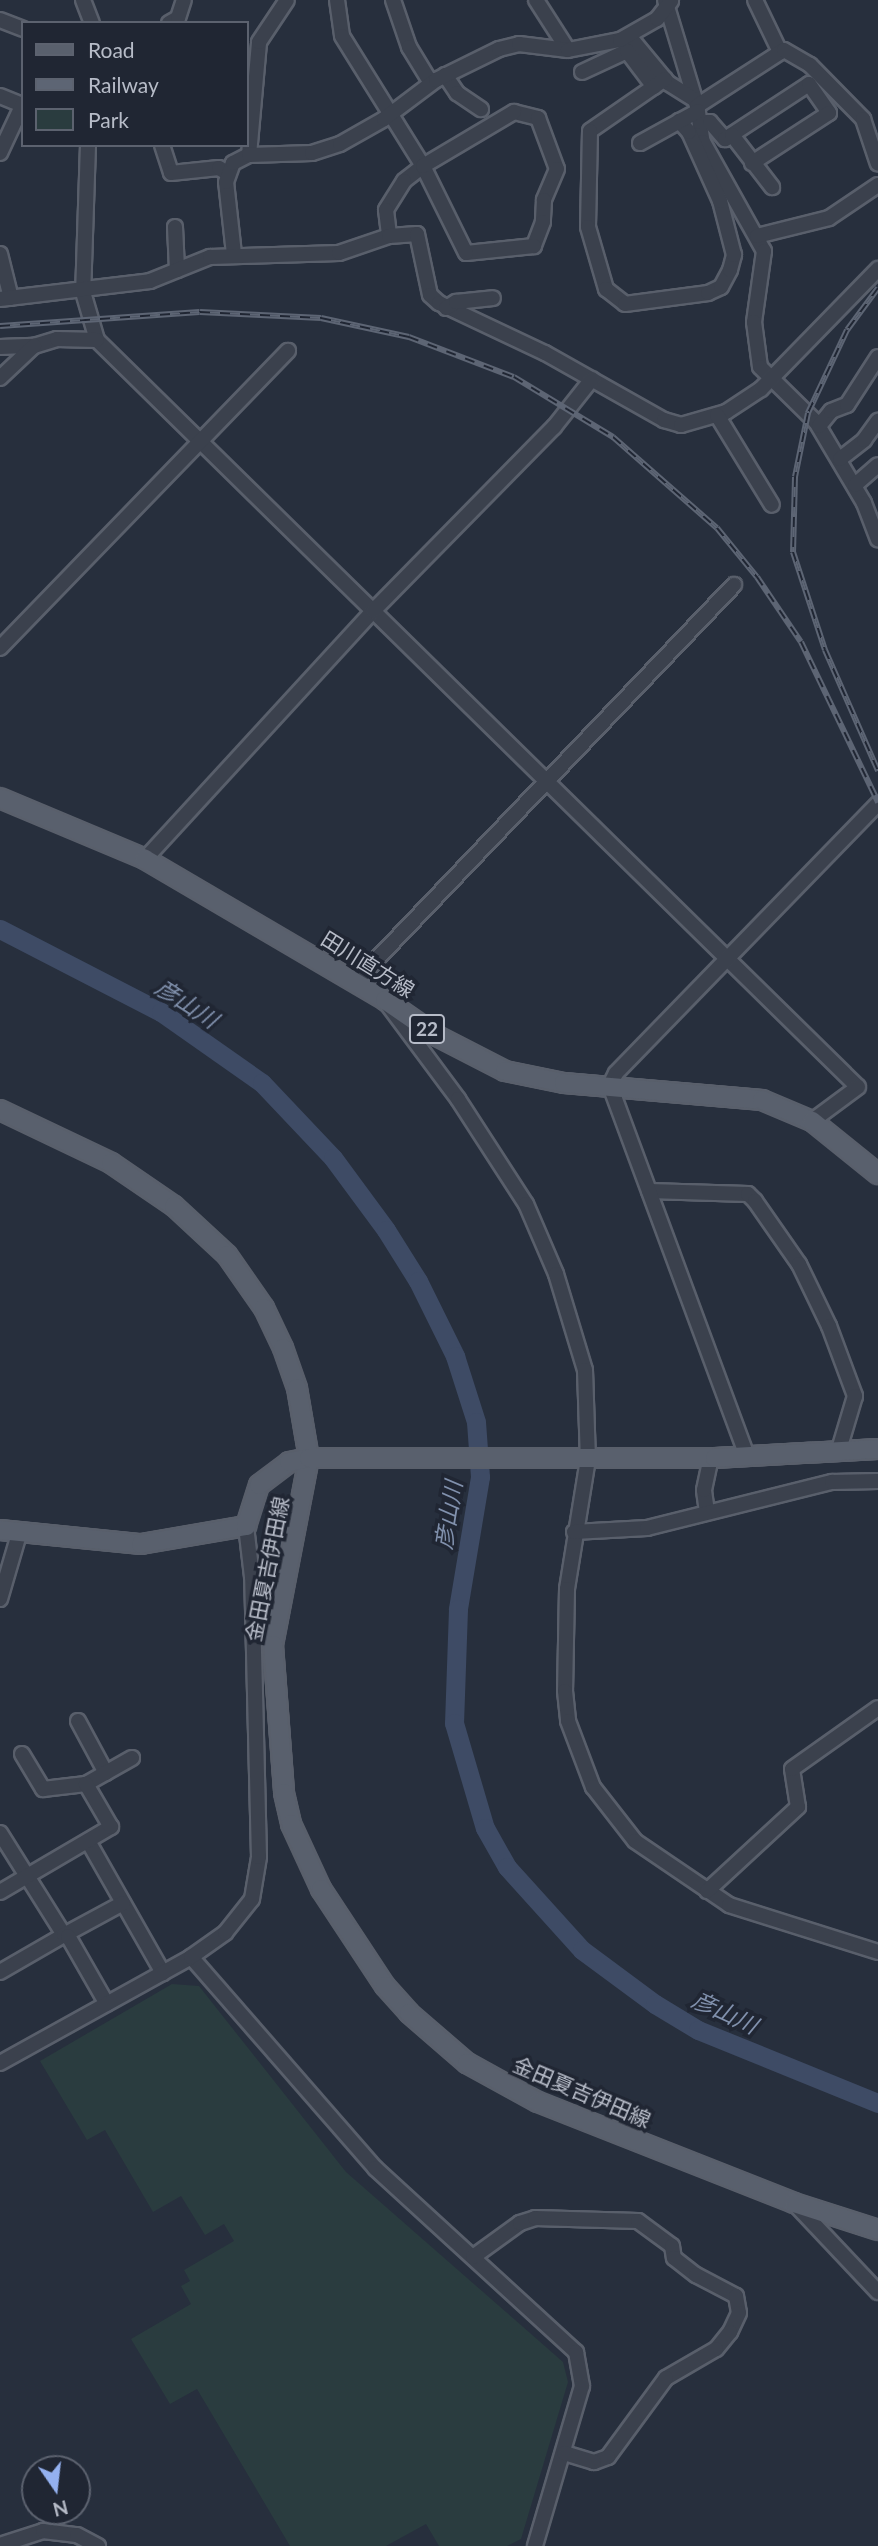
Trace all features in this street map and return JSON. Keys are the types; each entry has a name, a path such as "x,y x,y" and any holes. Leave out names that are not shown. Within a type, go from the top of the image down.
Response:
{"main road":[{"name":"田川直方線","path":"0,798 145,859 385,1000 437,1036 505,1071 564,1083 762,1100 812,1121 878,1174"},
{"name":"金田夏吉伊田線","path":"0,1110 111,1163 174,1206 227,1255 264,1308 283,1348 316,1458 276,1620 273,1686 291,1824 321,1889 358,1949 409,2013 479,2070 538,2102 794,2203 878,2230"},
{"name":"金田夏吉伊田線","path":"0,1530 19,1534 141,1544 246,1525 259,1486 289,1462 316,1458 711,1458 878,1449"}],"street":[{"path":"83,0 91,21"},
{"path":"173,21 178,18 184,0"},
{"path":"337,0 342,36 423,166 467,253 534,246 557,169 538,118 514,112 423,166 404,181 386,210 389,236"},
{"path":"393,0 409,47 431,83"},
{"path":"536,0 568,50"},
{"path":"755,0 780,52"},
{"path":"249,155 259,42 284,2"},
{"path":"227,173 249,155 312,153 340,144 391,113 445,75 519,44 568,50 629,36 668,2 703,142 726,188 757,236 764,260 754,322 760,367 774,378 819,426 874,514 878,539"},
{"path":"0,20 21,28"},
{"path":"629,36 659,83"},
{"path":"582,72 627,51 659,83 697,110 725,139 809,84 829,113 752,163"},
{"path":"640,143 697,110 780,52 795,54 810,65 863,119 878,164"},
{"path":"445,75 457,93 481,109"},
{"path":"659,83 590,131 588,227 606,289 625,304 708,293 721,286 732,263 734,255 720,201 679,121"},
{"path":"0,96 21,104"},
{"path":"0,153 21,106"},
{"path":"732,135 772,187"},
{"path":"88,147 83,292 97,341 858,1087 812,1121"},
{"path":"163,147 171,173 219,168 227,173"},
{"path":"227,173 234,254"},
{"path":"757,236 828,218 878,185"},
{"path":"175,227 177,270"},
{"path":"0,254 6,299 83,292 150,281 210,257 234,254 338,253 389,236 417,234 430,295 446,308 592,379 664,420 681,425 717,415 774,378 878,269"},
{"path":"446,308 456,302 493,298"},
{"path":"0,347 34,346 57,339 97,341"},
{"path":"0,378 34,346"},
{"path":"0,648 288,351"},
{"path":"819,426 831,411 846,405 878,357"},
{"path":"145,859 373,611 554,427 592,379"},
{"path":"717,415 772,505"},
{"path":"840,458 864,440 878,421"},
{"path":"855,485 878,465"},
{"path":"355,982 734,585"},
{"path":"747,1456 610,1085 617,1073 727,957 878,804"},
{"path":"385,1000 526,1204 556,1274 584,1370 582,1458 567,1589 565,1691 577,1752 593,1787 635,1842 729,1905 878,1952"},
{"path":"649,1191 748,1194 755,1201 799,1264 830,1326 855,1396 838,1453"},
{"path":"707,1512 704,1490 711,1458"},
{"path":"574,1532 647,1528 832,1482 878,1481"},
{"path":"1,2060 191,1957 225,1933 241,1916 257,1879 254,1628 246,1525"},
{"path":"0,1599 19,1534"},
{"path":"707,1891 797,1807 792,1769 878,1707"},
{"path":"78,1721 106,1773"},
{"path":"22,1754 43,1789 86,1784 132,1758"},
{"path":"0,1892 111,1827 86,1784"},
{"path":"0,1833 107,2004"},
{"path":"88,1841 163,1973"},
{"path":"0,1972 123,1903"},
{"path":"191,1957 375,2168 576,2353 583,2378 564,2453 535,2546"},
{"path":"794,2203 878,2292"},
{"path":"473,2257 520,2223 535,2218 638,2221 672,2246 674,2258 696,2275 736,2296 739,2313 730,2332 716,2349 666,2378 608,2457 594,2462 564,2453"},
{"path":"0,2545 43,2531 77,2535 98,2546"}],"green space":[{"path":"172,1984 199,1986 346,2172 563,2362 568,2382 521,2539 507,2546 439,2546 426,2524 386,2546 290,2546 197,2389 170,2404 131,2339 191,2304 181,2286 190,2281 184,2270 234,2241 224,2224 205,2235 181,2196 153,2212 105,2130 87,2140 40,2061"}],"waterway":[{"name":"彦山川","path":"0,929 161,1012 262,1083 333,1158 386,1230 418,1281 455,1356 476,1422 480,1477 458,1609 454,1723 485,1828 507,1867 582,1950 655,2004 698,2030 878,2103"}],"railway":[{"path":"878,288 847,330 808,413 795,477 793,552 825,650 878,771"},
{"path":"0,326 200,312 321,318 409,337 514,377 613,437 717,528 757,577 801,642 878,802"}]}
